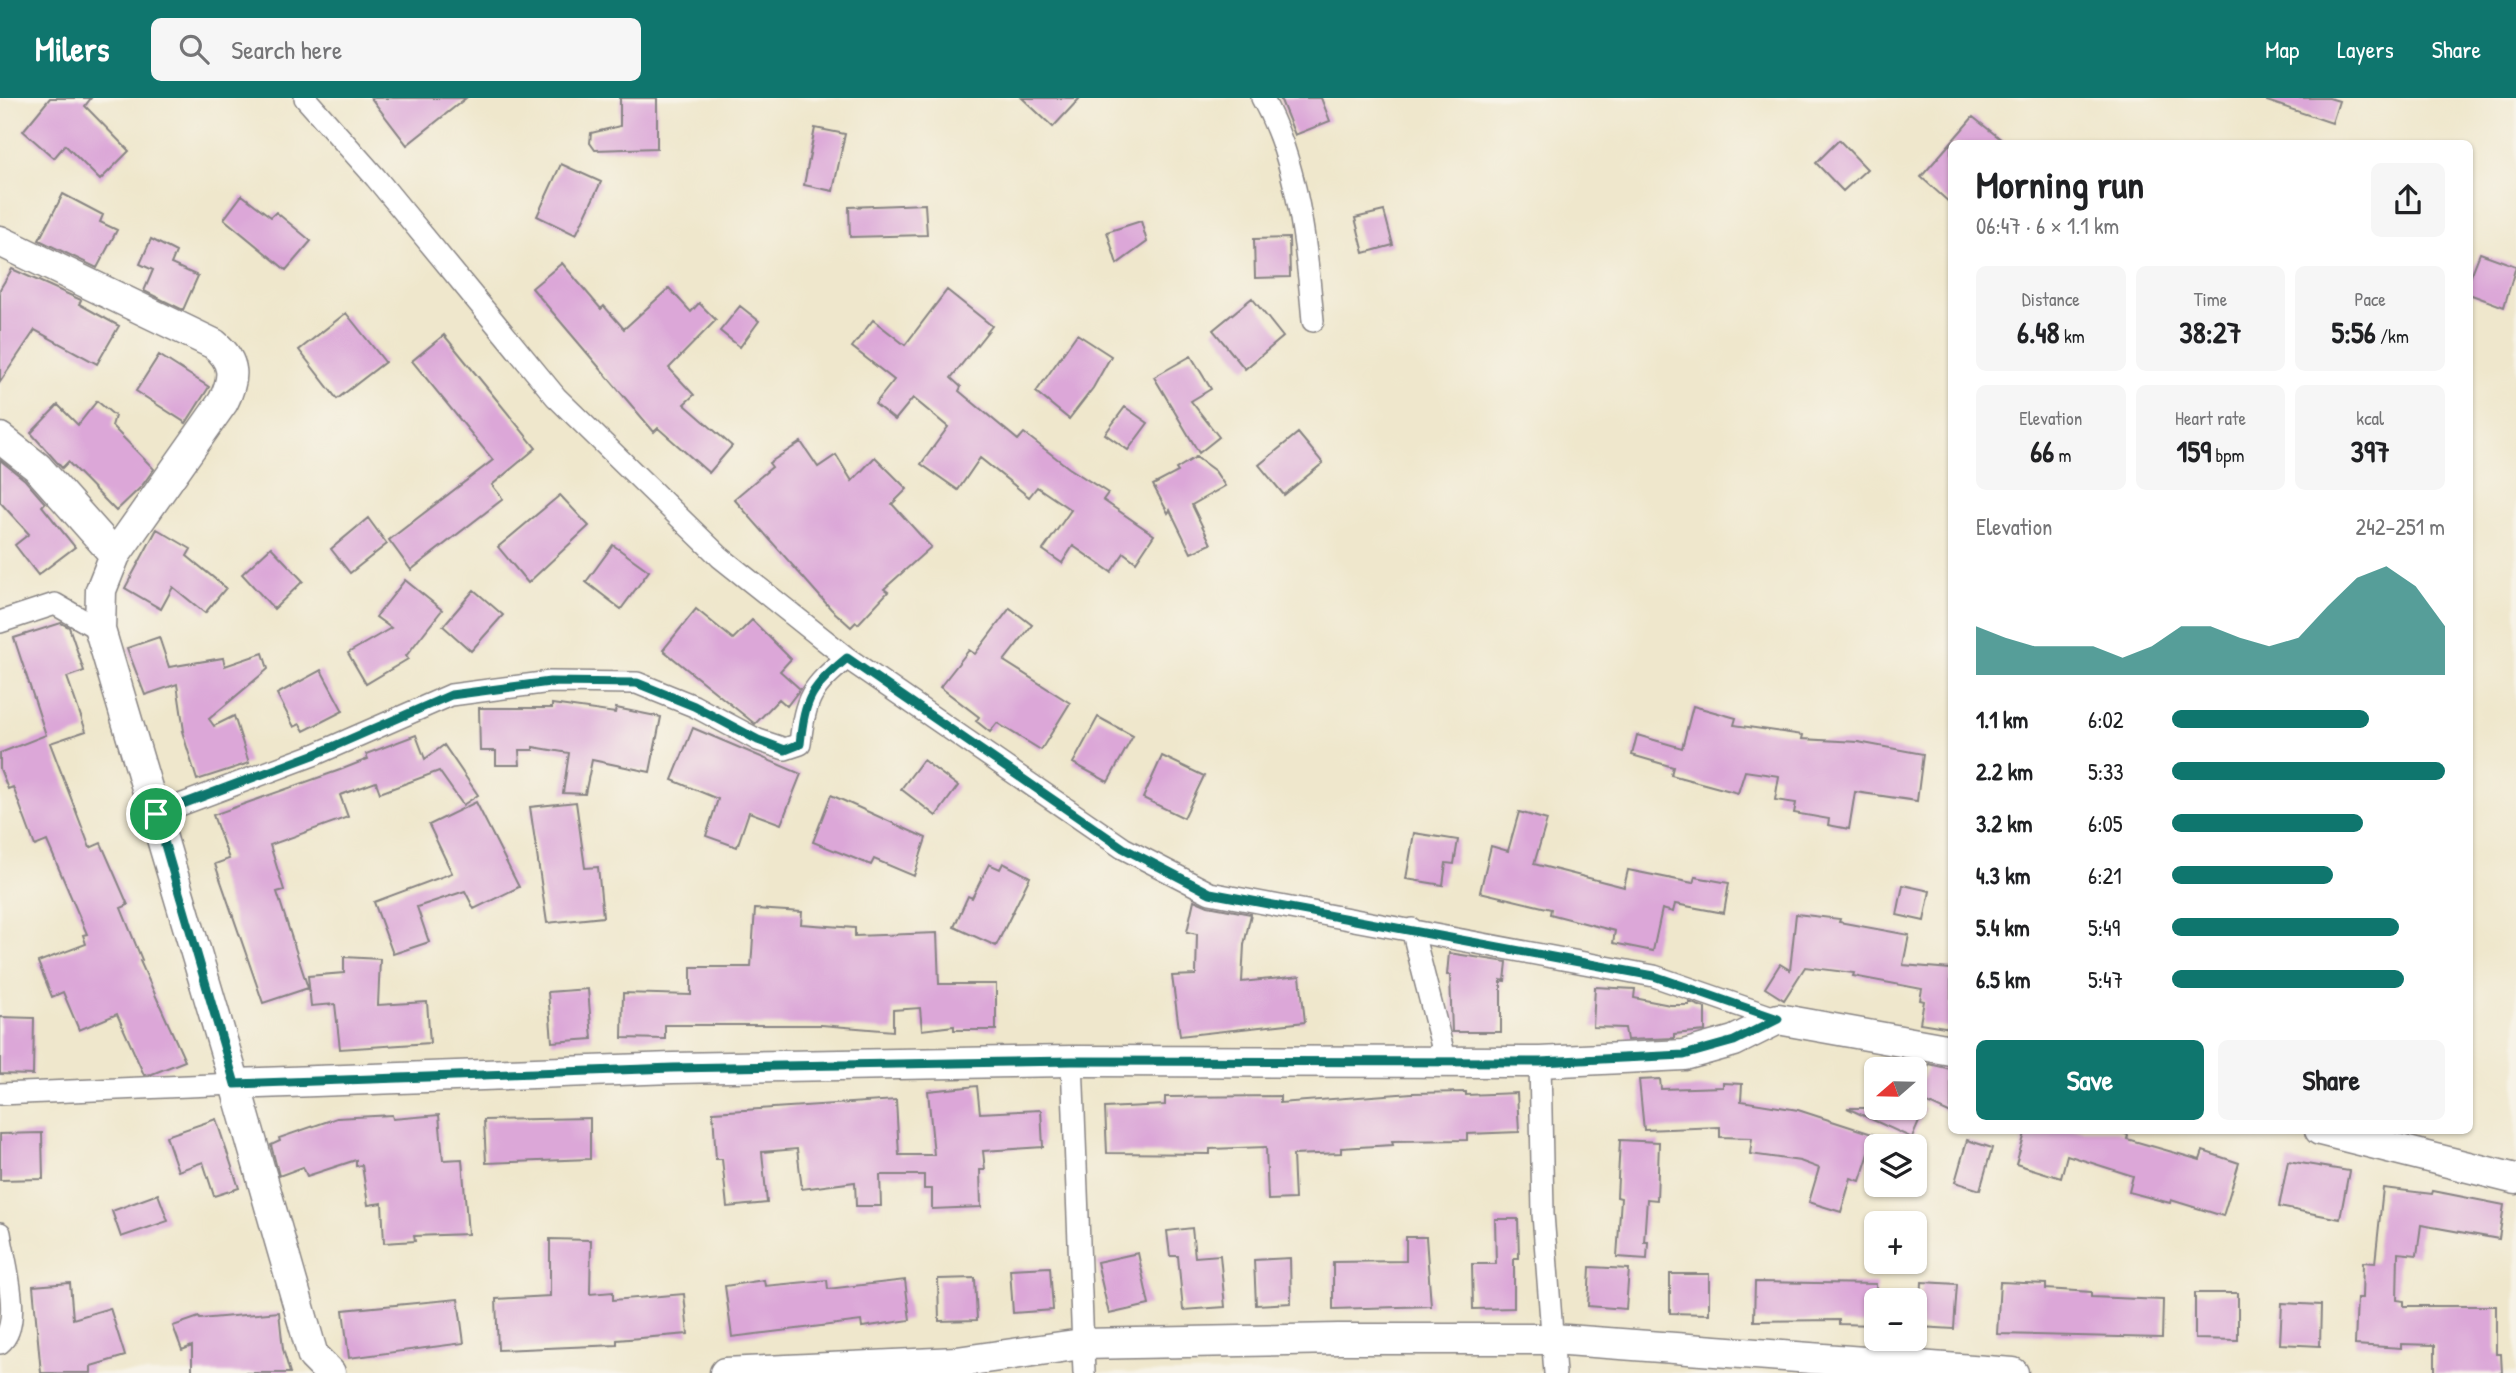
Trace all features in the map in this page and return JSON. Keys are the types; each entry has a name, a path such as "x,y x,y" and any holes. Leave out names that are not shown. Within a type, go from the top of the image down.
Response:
{"street":[{"path":"305,98 376,178 556,397 720,557 847,658 1123,848 1210,893 1654,976 1778,1019 1948,1049"},
{"path":"1262,98 1270,112 1294,186 1308,254 1313,321"},
{"path":"0,231 0,241 214,344 226,354 233,366 231,386 223,402 114,555 101,590 100,630 313,1356 330,1373"},
{"path":"0,438 37,467 114,555"},
{"path":"0,622 55,604 100,630"},
{"path":"156,814 316,754 451,695 550,682 637,683 694,706 758,740 785,750 800,744 804,709 819,681 847,658"},
{"path":"1412,929 1446,1062"},
{"path":"0,1094 673,1068 1072,1061 1540,1062 1684,1055 1734,1041 1778,1019"},
{"path":"1072,1061 1083,1358"},
{"path":"1540,1062 1543,1214 1555,1373"},
{"path":"2336,1134 2516,1179"},
{"path":"0,1233 13,1317 7,1337 0,1343"},
{"path":"725,1373 1083,1358 1339,1339 1553,1339 2013,1373"}],"building":[{"path":"50,98 91,98 85,106 129,151 100,180 65,145 54,158 23,131"},
{"path":"371,98 466,98 407,145"},
{"path":"620,98 657,98 657,148 595,150 590,143 591,133 620,126"},
{"path":"1022,98 1080,98 1053,127"},
{"path":"1280,98 1321,98 1330,121 1295,135"},
{"path":"2267,98 2329,98 2339,101 2332,123 2267,101"},
{"path":"1973,117 2002,140 1953,140"},
{"path":"815,128 845,134 833,191 804,185"},
{"path":"1839,140 1867,169 1843,191 1816,163"},
{"path":"1948,146 1948,201 1921,177"},
{"path":"561,164 601,182 576,235 537,216"},
{"path":"63,194 103,215 100,222 117,230 97,268 39,240"},
{"path":"242,195 271,217 276,212 311,241 286,270 224,219"},
{"path":"925,204 927,235 850,237 849,207"},
{"path":"1384,211 1393,245 1364,253 1355,218"},
{"path":"1141,221 1147,242 1117,264 1107,232"},
{"path":"1289,238 1290,277 1255,278 1254,239"},
{"path":"151,239 176,252 171,264 198,276 183,310 144,291 153,270 140,264"},
{"path":"2480,253 2516,266 2504,307 2473,295 2473,271"},
{"path":"562,263 601,309 604,306 624,329 669,288 691,312 699,303 716,320 669,368 694,395 684,404 732,446 709,473 658,428 654,432 532,288"},
{"path":"12,269 81,300 79,304 119,326 97,364 35,330 0,382 0,289"},
{"path":"947,290 992,326 951,378 961,387 959,391 1018,440 1024,433 1069,468 1108,493 1103,500 1154,535 1136,562 1124,553 1111,572 1073,546 1062,563 1043,550 1071,510 1037,487 1029,497 980,458 958,490 921,464 948,427 913,398 895,420 875,404 894,380 852,347 873,320 905,345"},
{"path":"1252,298 1283,337 1245,369 1213,330"},
{"path":"740,306 759,321 740,347 720,331"},
{"path":"346,313 385,362 337,399 299,350"},
{"path":"1077,334 1111,356 1093,388 1069,419 1036,392"},
{"path":"444,335 536,448 492,485 503,499 411,570 389,540 493,460 412,361"},
{"path":"159,355 209,387 186,423 136,391"},
{"path":"1191,356 1211,389 1191,401 1219,437 1199,453 1154,377"},
{"path":"97,401 115,416 112,426 154,469 141,487 116,511 68,462 62,468 31,433 58,405 78,425"},
{"path":"1125,407 1148,423 1128,450 1105,434"},
{"path":"1298,433 1323,463 1284,495 1259,465"},
{"path":"801,442 818,467 836,455 852,481 875,457 907,489 892,504 931,547 884,589 888,592 858,624 856,622 851,627 831,609 734,499 772,467 769,463"},
{"path":"1196,457 1215,471 1225,486 1192,505 1211,544 1191,553 1170,510 1168,513 1153,485 1178,472 1176,469"},
{"path":"0,460 25,480 45,503 42,506 75,547 38,575 15,545 29,534 0,502"},
{"path":"560,495 589,526 528,583 498,547"},
{"path":"368,518 387,544 350,573 331,549"},
{"path":"157,529 191,549 187,556 226,588 205,613 173,587 161,609 125,588"},
{"path":"613,545 649,571 621,609 586,582"},
{"path":"271,547 303,581 274,609 242,574"},
{"path":"405,580 442,610 406,656 408,659 366,684 348,653 391,628 376,617"},
{"path":"474,590 503,615 471,651 443,626"},
{"path":"1010,608 1032,625 1004,661 1070,703 1041,750 997,723 990,732 976,721 979,717 940,687 969,650 975,654"},
{"path":"696,609 733,639 752,620 791,659 780,671 800,689 787,706 779,699 755,724 663,650"},
{"path":"61,623 69,627 84,671 67,677 86,731 50,743 90,848 101,843 128,905 121,908 142,960 140,961 185,1061 152,1074 144,1075 117,1014 79,1030 63,992 52,997 38,962 86,944 83,935 87,934 47,841 35,846 13,787 8,789 0,769 0,753 46,735 14,638"},
{"path":"159,637 169,667 223,658 225,666 263,653 268,669 209,719 214,726 234,716 249,763 197,780 182,731 177,684 145,695 127,648"},
{"path":"321,670 343,711 304,731 300,724 294,727 277,694"},
{"path":"552,704 615,713 616,708 661,717 650,772 592,760 585,794 563,793 569,753 533,747 533,750 519,750 520,765 496,765 496,751 480,751 479,708 552,708"},
{"path":"1693,706 1736,718 1734,725 1803,735 1802,739 1858,742 1923,754 1917,801 1855,792 1849,829 1828,825 1829,819 1794,813 1796,803 1775,800 1779,776 1745,771 1738,793 1671,775 1673,767 1632,755 1637,735 1682,748"},
{"path":"1098,717 1133,736 1108,782 1073,763"},
{"path":"693,728 801,774 781,824 749,812 737,847 706,836 718,799 672,780"},
{"path":"416,735 425,759 444,745 478,795 463,805 439,771 380,793 376,782 340,795 348,817 270,845 284,890 277,892 308,988 263,1003 215,864 229,859 213,815 368,759 366,754"},
{"path":"1162,756 1204,776 1184,818 1143,798"},
{"path":"923,760 958,786 936,816 901,789"},
{"path":"831,795 926,838 914,876 874,859 871,865 813,842"},
{"path":"476,802 519,887 474,909 465,891 417,907 429,942 393,954 374,902 452,873 429,825"},
{"path":"576,802 585,868 598,867 603,917 547,923 530,807"},
{"path":"1519,812 1547,820 1534,864 1624,887 1628,870 1693,883 1695,877 1729,883 1724,913 1675,904 1673,912 1662,909 1653,951 1613,943 1615,931 1550,914 1551,909 1480,892 1491,846 1508,851"},
{"path":"1414,833 1458,840 1454,864 1446,863 1443,885 1406,879"},
{"path":"1003,863 1030,877 996,946 954,927 968,896 972,898 989,864 1000,869"},
{"path":"1903,885 1930,891 1924,921 1897,915"},
{"path":"1194,900 1208,906 1251,914 1244,945 1242,982 1300,976 1305,1022 1180,1036 1172,976 1196,975 1197,934 1187,932"},
{"path":"755,909 802,912 801,924 855,928 855,936 937,933 939,984 996,984 996,1030 954,1030 954,1026 922,1030 920,1008 893,1010 893,1031 821,1025 665,1025 665,1039 622,1038 623,993 691,995 691,967 751,967"},
{"path":"1796,914 1840,919 1839,922 1909,935 1903,965 1948,969 1948,1028 1920,1023 1924,1001 1920,1000 1922,989 1853,976 1854,973 1805,967 1784,1000 1765,988 1780,964 1790,970"},
{"path":"1449,953 1507,962 1505,981 1501,980 1501,1032 1452,1032 1450,975 1447,975"},
{"path":"344,957 380,959 378,1005 427,1002 430,1043 340,1049 335,1004 311,1006 308,976 344,973"},
{"path":"1595,987 1635,989 1634,998 1670,1005 1689,1005 1689,1002 1705,1008 1705,1031 1674,1034 1674,1038 1627,1040 1625,1028 1593,1027"},
{"path":"588,989 592,1039 552,1042 548,992"},
{"path":"0,1017 34,1018 33,1075 0,1074"},
{"path":"1929,1064 1948,1068 1948,1113 1927,1103"},
{"path":"1660,1079 1661,1089 1723,1087 1723,1083 1742,1084 1741,1101 1798,1110 1872,1134 1864,1134 1864,1169 1860,1181 1851,1178 1841,1212 1809,1202 1819,1168 1800,1161 1750,1154 1752,1138 1720,1137 1720,1127 1644,1130 1639,1080"},
{"path":"977,1086 980,1113 1041,1110 1043,1147 983,1151 985,1170 980,1170 981,1207 932,1209 932,1189 924,1189 924,1175 880,1175 881,1206 856,1206 855,1182 802,1189 797,1149 762,1152 767,1203 727,1207 722,1159 716,1159 713,1112 896,1100 899,1155 934,1155 928,1091"},
{"path":"1466,1092 1466,1095 1517,1093 1519,1132 1467,1134 1467,1140 1392,1141 1393,1145 1341,1148 1341,1153 1293,1155 1295,1199 1268,1200 1266,1147 1210,1149 1210,1154 1107,1153 1105,1108 1165,1105 1165,1097 1280,1096 1280,1103 1412,1093"},
{"path":"1847,1108 1864,1108 1864,1116"},
{"path":"392,1115 393,1119 439,1115 443,1160 462,1159 468,1234 414,1236 415,1241 384,1243 382,1203 368,1205 362,1165 356,1166 356,1160 307,1176 303,1167 279,1176 271,1145 280,1141 279,1138 337,1118"},
{"path":"590,1118 590,1159 486,1163 484,1120"},
{"path":"216,1119 239,1188 214,1196 203,1162 178,1171 166,1136"},
{"path":"1873,1120 1920,1120 1914,1134 1903,1134"},
{"path":"42,1133 43,1179 0,1180 0,1134"},
{"path":"2025,1134 2125,1134 2128,1135 2127,1139 2200,1160 2203,1151 2239,1163 2223,1216 2171,1200 2170,1203 2129,1192 2133,1176 2067,1155 2061,1178 2016,1164"},
{"path":"1620,1140 1659,1142 1657,1200 1647,1199 1644,1242 1648,1242 1647,1259 1617,1257 1621,1198 1617,1197"},
{"path":"1967,1140 1992,1148 1980,1190 1955,1182"},
{"path":"2288,1161 2349,1171 2340,1219 2279,1207"},
{"path":"2383,1188 2432,1194 2433,1191 2504,1205 2499,1239 2421,1225 2417,1255 2398,1253 2397,1300 2404,1301 2404,1306 2496,1306 2496,1354 2501,1354 2502,1373 2435,1373 2435,1345 2401,1344 2401,1348 2355,1345 2357,1298 2362,1298 2363,1262 2375,1263"},
{"path":"158,1194 168,1221 121,1237 112,1211"},
{"path":"1495,1219 1518,1219 1519,1258 1514,1258 1514,1308 1473,1309 1472,1264 1496,1264"},
{"path":"1192,1228 1195,1257 1220,1255 1225,1307 1183,1310 1178,1256 1170,1256 1167,1231"},
{"path":"1406,1237 1426,1237 1431,1306 1333,1309 1333,1262 1406,1261"},
{"path":"550,1239 591,1240 590,1294 613,1292 613,1300 684,1294 688,1334 617,1340 617,1345 498,1350 496,1299 550,1296"},
{"path":"1138,1253 1149,1305 1109,1314 1097,1262"},
{"path":"1290,1258 1291,1303 1256,1305 1254,1260"},
{"path":"1050,1267 1053,1310 1013,1313 1010,1269"},
{"path":"1590,1267 1629,1269 1626,1309 1588,1306"},
{"path":"1670,1274 1709,1274 1709,1314 1670,1313"},
{"path":"975,1278 977,1320 939,1321 938,1279"},
{"path":"764,1280 765,1286 827,1280 828,1289 905,1280 910,1320 862,1327 861,1321 732,1337 725,1286"},
{"path":"1755,1282 1876,1284 1876,1288 1864,1288 1864,1325 1839,1324 1839,1320 1754,1321"},
{"path":"1922,1282 1957,1284 1954,1329 1927,1327 1927,1288 1922,1288"},
{"path":"2000,1282 2046,1284 2046,1289 2091,1292 2091,1297 2163,1300 2162,1338 1997,1334"},
{"path":"70,1283 73,1319 110,1308 125,1356 91,1366 91,1373 41,1373 33,1286"},
{"path":"2195,1293 2238,1293 2238,1340 2195,1339"},
{"path":"458,1299 464,1343 349,1358 343,1310"},
{"path":"2282,1303 2321,1305 2320,1346 2280,1344"},
{"path":"279,1312 283,1349 290,1373 192,1373 192,1346 182,1350 173,1326 199,1317"}],"route":[{"path":"847,658 1123,848 1210,893 1654,976 1778,1019 1734,1041 1684,1055 1540,1062 1072,1061 673,1068 235,1084 156,814 316,754 451,695 550,682 637,683 694,706 758,740 785,750 800,744 804,709 819,681 847,658"}]}
